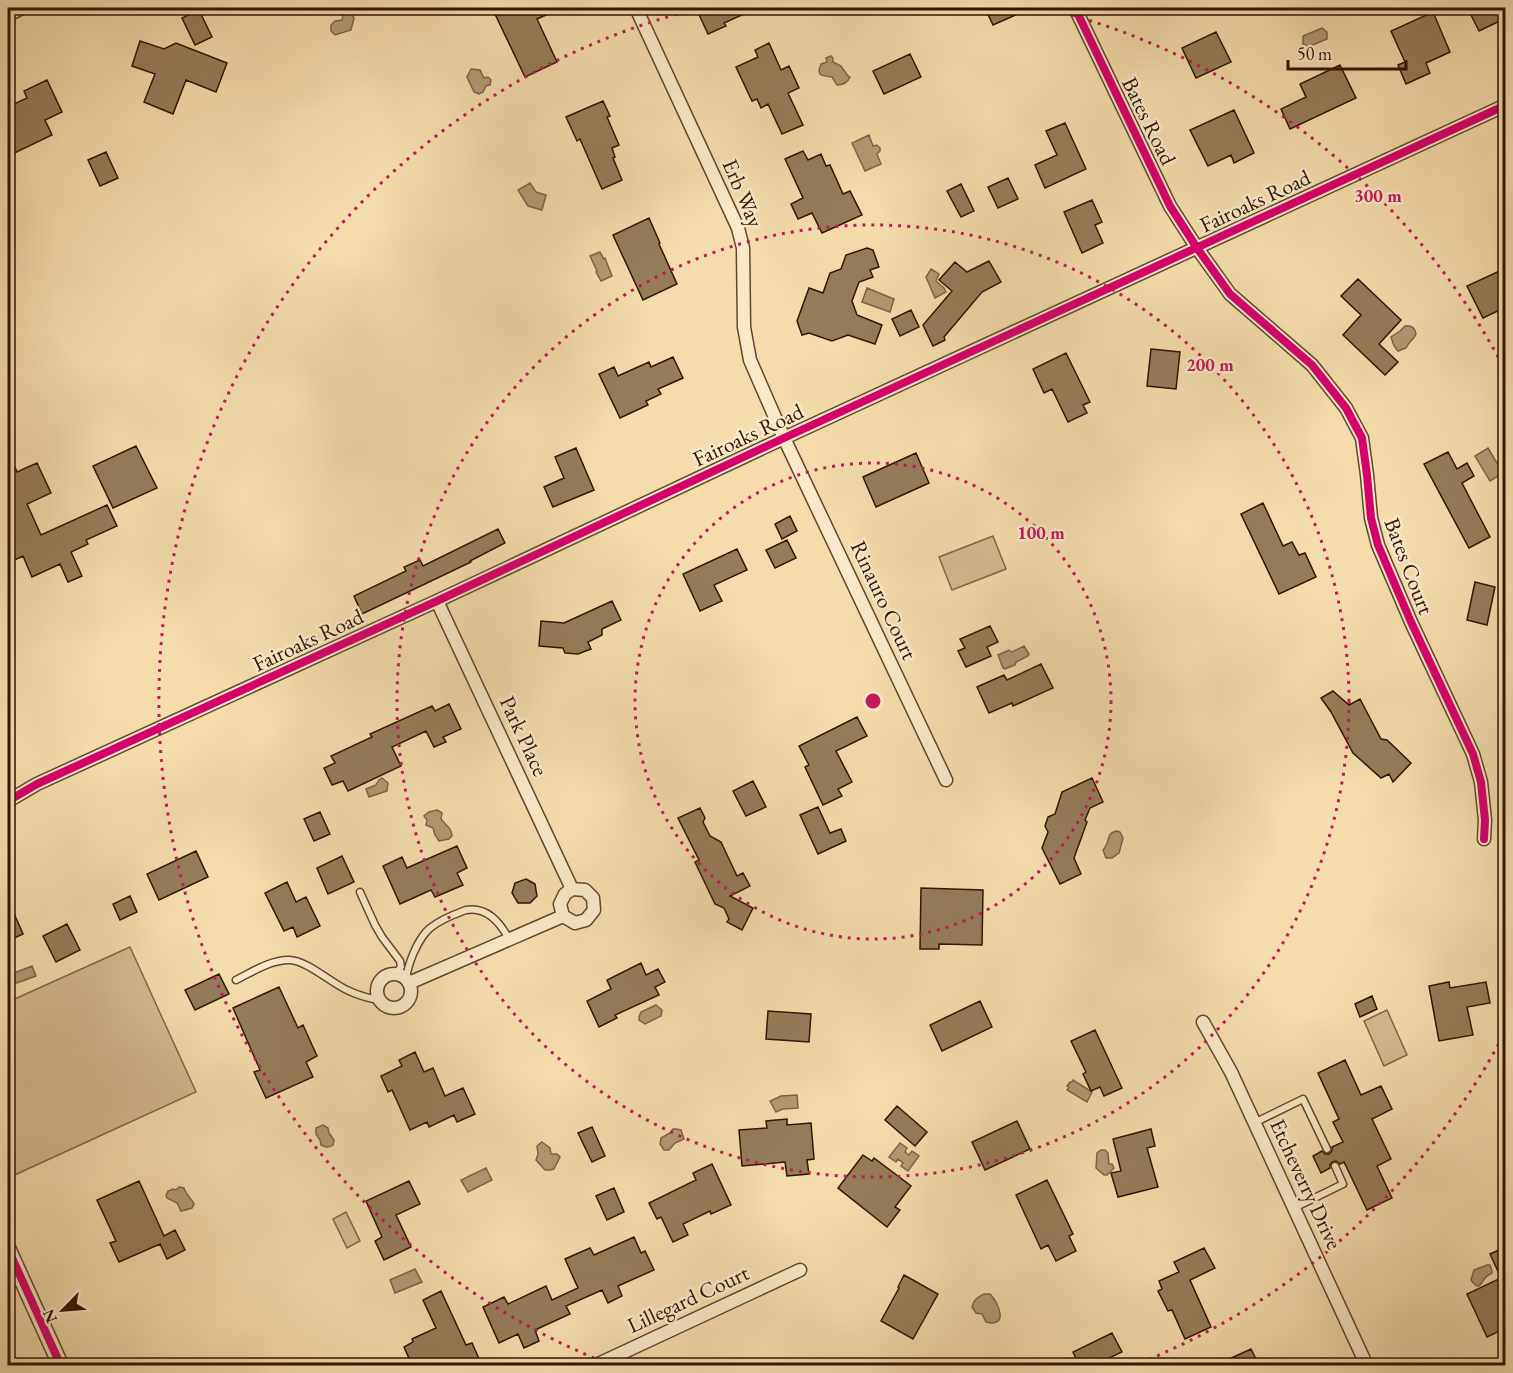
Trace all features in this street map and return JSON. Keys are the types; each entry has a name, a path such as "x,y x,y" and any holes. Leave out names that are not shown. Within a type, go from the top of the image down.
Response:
{"street":[{"path":"8,15 22,8"},
{"name":"Erb Way","path":"636,8 738,228 743,248 744,327 750,360 784,438"},
{"name":"Bates Road","path":"1075,8 1170,206 1197,248"},
{"name":"Fairoaks Road","path":"8,801 37,784 1506,105"},
{"name":"Bates Court","path":"1197,248 1230,294 1311,365 1346,408 1362,438 1371,518 1378,546 1473,754 1482,782 1484,839"},
{"name":"Rinauro Court","path":"784,438 946,780"},
{"name":"Park Place","path":"437,601 572,889"},
{"path":"572,889 585,890 593,898 594,910 586,920 575,923 563,916 560,904 565,894 572,889"},
{"path":"403,979 411,994 405,1005 393,1009 378,1000 377,988 383,978 403,979 563,916"},
{"name":"Etcheverry Drive","path":"1203,1022 1231,1072 1367,1365"},
{"path":"8,1249 61,1365"},
{"name":"Lillegard Court","path":"594,1365 800,1270"}],"lane":[{"path":"360,892 382,937 400,961 403,979"},
{"path":"403,979 426,932 446,918 468,910 480,911 492,916 501,925 509,939"},
{"path":"236,980 271,963 289,960 304,963 348,991 378,1000"},
{"path":"1254,1123 1303,1099 1327,1149"},
{"path":"1294,1208 1343,1184 1335,1166"}],"shaded area":[{"path":"350,12 354,18 351,30 335,35 331,31 331,25 335,21 342,20 343,14"},
{"path":"1322,28 1327,32 1327,39 1308,47 1303,44 1303,36"},
{"path":"831,56 833,62 841,66 850,77 844,84 837,85 832,77 824,76 819,72 821,64 827,62 826,58"},
{"path":"471,69 480,70 484,78 488,77 491,80 490,85 479,94 474,92 467,77"},
{"path":"869,135 873,146 877,145 880,148 877,154 881,164 865,171 852,143"},
{"path":"530,183 536,192 546,195 542,210 528,206 518,190"},
{"path":"600,252 612,276 601,281 590,256"},
{"path":"931,269 939,274 936,281 946,292 935,298 926,277"},
{"path":"867,288 894,299 890,312 862,302"},
{"path":"1405,326 1413,327 1416,334 1406,348 1398,351 1391,337"},
{"path":"1488,448 1503,473 1490,481 1475,456"},
{"path":"993,536 1006,569 952,590 939,557"},
{"path":"1024,646 1028,656 1016,662 1015,665 1003,668 998,655"},
{"path":"382,778 388,783 387,791 369,797 366,789 376,785"},
{"path":"437,810 442,813 441,819 451,831 452,836 449,839 439,841 433,828 426,825 427,820 424,816"},
{"path":"1117,831 1123,838 1119,853 1112,858 1106,858 1103,850 1109,836"},
{"path":"130,947 196,1092 8,1178 8,1002"},
{"path":"32,966 36,976 17,983 8,980 9,971 12,970 14,973"},
{"path":"656,1005 662,1010 661,1016 645,1024 639,1020 641,1012"},
{"path":"1387,1010 1407,1055 1384,1066 1364,1021"},
{"path":"1073,1080 1092,1092 1087,1102 1067,1090 1069,1087 1067,1086"},
{"path":"797,1095 798,1108 776,1112 770,1101 781,1096"},
{"path":"323,1125 328,1128 334,1140 333,1145 329,1147 321,1145 316,1134 316,1128"},
{"path":"673,1129 681,1130 684,1139 675,1143 669,1150 664,1150 660,1144 661,1138"},
{"path":"542,1142 550,1148 551,1154 557,1154 560,1157 554,1169 545,1170 536,1160 537,1146"},
{"path":"900,1143 907,1148 905,1152 909,1155 912,1151 919,1156 908,1171 901,1166 903,1163 898,1159 896,1162 889,1157"},
{"path":"1101,1150 1108,1153 1109,1164 1112,1164 1114,1168 1107,1175 1096,1168 1097,1153"},
{"path":"486,1168 492,1180 468,1192 461,1180"},
{"path":"179,1187 184,1188 193,1202 192,1208 181,1211 177,1203 167,1198 168,1191"},
{"path":"346,1212 360,1241 347,1248 333,1219"},
{"path":"1490,1265 1492,1273 1478,1286 1471,1280 1474,1270"},
{"path":"415,1269 422,1282 395,1293 390,1280"},
{"path":"984,1294 990,1294 999,1308 998,1321 986,1322 982,1314 976,1313 972,1307 973,1302"}],"building":[{"path":"508,8 562,8 537,19 557,62 525,77 495,14"},
{"path":"696,8 757,8 724,23 726,26 708,34"},
{"path":"985,8 1031,8 993,25"},
{"path":"1482,8 1506,8 1506,18 1479,31 1470,13"},
{"path":"199,10 212,37 195,45 182,18"},
{"path":"1433,12 1450,52 1426,63 1430,73 1406,84 1398,65 1405,62 1391,31"},
{"path":"1216,32 1231,62 1196,78 1182,48"},
{"path":"140,41 164,49 176,43 227,63 216,92 186,80 173,114 144,102 155,74 132,66"},
{"path":"769,43 781,70 789,66 799,88 788,93 803,125 782,134 768,104 761,108 757,99 752,101 736,67 758,57 755,50"},
{"path":"910,54 921,77 884,94 873,71"},
{"path":"1340,65 1356,98 1290,129 1281,109 1306,97 1300,84"},
{"path":"47,80 62,112 45,120 52,135 8,156 8,107 27,98 24,91"},
{"path":"603,101 619,145 612,148 615,157 613,158 622,180 602,189 580,139 577,141 566,117"},
{"path":"1234,110 1254,153 1234,163 1231,155 1208,166 1190,130"},
{"path":"1065,123 1086,169 1045,188 1035,165 1057,155 1046,131"},
{"path":"803,151 808,160 821,154 826,166 830,165 843,194 850,191 862,215 822,233 812,213 798,219 791,204 803,198 785,159"},
{"path":"106,152 118,178 100,186 88,160"},
{"path":"1008,178 1018,199 998,208 988,187"},
{"path":"961,184 974,211 961,217 947,191"},
{"path":"1092,200 1102,222 1095,225 1103,243 1082,253 1064,212"},
{"path":"649,218 677,284 643,300 613,235"},
{"path":"867,248 873,250 879,267 870,270 873,277 859,282 852,301 857,315 882,325 875,344 848,335 832,341 809,333 802,335 797,321 809,288 823,293 830,273 841,269 846,255"},
{"path":"989,261 1001,282 982,292 944,337 945,340 933,346 923,325 952,291 939,280 955,262 967,272"},
{"path":"1506,268 1506,307 1483,318 1467,286"},
{"path":"1358,279 1401,320 1379,344 1398,362 1385,375 1343,335 1361,315 1341,296"},
{"path":"911,310 919,327 900,336 892,319"},
{"path":"1151,349 1180,352 1176,389 1147,386"},
{"path":"1066,353 1090,402 1083,405 1087,413 1068,422 1052,389 1044,393 1033,369"},
{"path":"673,357 683,378 658,389 661,394 646,401 648,405 620,418 599,374 614,367 618,376 649,362 651,367"},
{"path":"136,446 157,488 113,508 93,466"},
{"path":"576,448 594,490 553,507 544,487 564,478 555,457"},
{"path":"8,450 17,472 37,463 51,493 27,504 41,535 107,505 117,526 86,540 88,544 71,552 82,576 68,582 60,564 32,577 23,556 8,563"},
{"path":"1448,452 1457,469 1467,463 1474,476 1462,483 1490,537 1469,548 1424,464"},
{"path":"916,453 929,483 876,507 863,477"},
{"path":"1263,503 1283,546 1292,542 1299,555 1305,553 1316,577 1279,594 1241,514"},
{"path":"790,516 797,531 782,539 775,524"},
{"path":"498,529 505,543 471,562 362,614 354,596 406,571 404,567 420,560 423,566"},
{"path":"787,540 796,558 775,568 766,550"},
{"path":"737,549 747,570 714,585 722,601 700,611 683,574"},
{"path":"1475,582 1495,587 1487,625 1467,620"},
{"path":"612,601 621,620 602,629 602,635 588,642 591,649 578,654 565,653 563,648 539,646 541,621 564,623"},
{"path":"990,626 998,642 987,647 991,656 966,667 958,651 965,648 960,639"},
{"path":"1041,664 1053,688 1013,706 1012,703 989,713 977,687 1004,675 1007,680"},
{"path":"1333,691 1349,705 1360,699 1381,739 1387,740 1411,763 1393,782 1389,774 1381,778 1353,753 1321,698"},
{"path":"449,704 461,729 443,737 446,742 434,747 426,731 392,747 401,766 348,791 343,781 332,785 324,768 335,763 331,756 372,737 370,734 432,706 435,711"},
{"path":"857,717 867,736 836,751 852,782 838,789 842,796 823,805 805,767 809,765 799,746"},
{"path":"1092,778 1103,802 1090,808 1085,820 1087,822 1074,858 1081,874 1060,884 1042,848 1048,832 1045,826 1048,817 1055,814 1062,792"},
{"path":"753,781 766,807 746,816 733,791"},
{"path":"818,807 830,833 841,829 846,841 818,854 800,815"},
{"path":"700,808 705,818 703,822 710,836 721,842 737,876 743,873 750,886 730,896 753,908 742,930 727,922 729,919 724,908 715,904 695,862 699,860 678,818"},
{"path":"320,812 330,834 314,841 304,819"},
{"path":"457,846 467,868 457,873 463,885 435,897 431,890 400,904 383,866 402,857 407,868"},
{"path":"196,851 208,877 159,900 147,874"},
{"path":"342,856 354,882 328,894 317,868"},
{"path":"526,879 535,884 537,896 530,903 518,903 512,893 515,883"},
{"path":"287,882 296,902 306,897 320,926 297,937 293,927 284,931 265,893"},
{"path":"921,888 983,890 982,945 939,944 939,949 920,949"},
{"path":"130,896 137,912 120,920 113,904"},
{"path":"8,900 23,934 8,941"},
{"path":"67,924 80,950 56,962 43,936"},
{"path":"641,963 646,975 658,969 665,982 655,987 659,995 615,1015 617,1018 599,1027 587,1001 611,989 607,980"},
{"path":"219,974 229,994 195,1010 185,990"},
{"path":"1449,982 1450,988 1486,982 1490,1003 1467,1007 1473,1035 1439,1041 1429,986"},
{"path":"279,987 298,1028 303,1025 317,1056 306,1062 313,1077 266,1098 254,1072 260,1070 233,1008"},
{"path":"1372,996 1377,1009 1360,1017 1355,1004"},
{"path":"980,1001 992,1027 942,1051 930,1025"},
{"path":"768,1011 811,1014 809,1042 766,1039"},
{"path":"1095,1030 1122,1088 1104,1096 1100,1087 1091,1091 1083,1074 1086,1072 1071,1041"},
{"path":"415,1052 424,1072 433,1068 445,1096 463,1088 475,1114 457,1122 454,1115 429,1127 427,1122 410,1130 392,1090 388,1092 381,1076 402,1066 399,1060"},
{"path":"1345,1060 1361,1095 1381,1086 1392,1109 1372,1119 1391,1159 1377,1166 1392,1198 1367,1210 1344,1162 1340,1164 1336,1161 1332,1162 1330,1168 1321,1173 1313,1156 1322,1151 1329,1154 1332,1147 1343,1142 1333,1122 1339,1119 1318,1073"},
{"path":"897,1106 927,1132 915,1146 885,1120"},
{"path":"787,1119 787,1125 811,1123 814,1159 807,1160 809,1174 787,1176 785,1162 742,1166 739,1130 767,1128 766,1121"},
{"path":"1017,1121 1030,1149 985,1170 972,1142"},
{"path":"592,1127 605,1156 592,1162 578,1133"},
{"path":"1151,1129 1155,1146 1147,1148 1158,1187 1118,1197 1111,1173 1121,1171 1113,1139"},
{"path":"863,1155 872,1161 874,1158 911,1186 895,1207 900,1210 887,1227 838,1188"},
{"path":"712,1164 731,1205 711,1214 710,1211 683,1224 688,1235 673,1242 661,1217 657,1219 649,1203 696,1180 693,1173"},
{"path":"1047,1180 1073,1234 1069,1236 1076,1251 1056,1261 1048,1245 1041,1249 1016,1195"},
{"path":"139,1181 164,1236 175,1230 185,1250 167,1259 160,1244 119,1262 110,1243 116,1241 97,1200"},
{"path":"409,1181 420,1204 396,1215 411,1247 384,1260 375,1241 382,1237 366,1201"},
{"path":"614,1188 624,1212 607,1220 596,1196"},
{"path":"634,1237 641,1253 645,1251 654,1270 618,1286 622,1296 608,1303 602,1290 566,1306 570,1314 535,1330 539,1341 524,1348 518,1334 499,1343 483,1307 504,1297 508,1304 546,1286 552,1300 578,1288 565,1259 590,1248 594,1255"},
{"path":"1506,1247 1506,1328 1487,1337 1467,1294 1501,1278 1490,1254"},
{"path":"1204,1248 1215,1268 1190,1280 1211,1327 1185,1339 1172,1310 1168,1311 1158,1291 1162,1289 1159,1281 1179,1272 1174,1262"},
{"path":"904,1275 938,1294 913,1339 881,1321"},
{"path":"441,1291 466,1345 472,1343 480,1361 470,1365 412,1365 404,1347 413,1342 412,1339 436,1328 423,1300"},
{"path":"1112,1333 1122,1352 1094,1365 1079,1365 1073,1352"},
{"path":"1251,1349 1259,1365 1216,1365"}],"cycle path":[{"path":"1075,8 1170,206 1197,248 1230,294 1312,365 1346,408 1362,438 1371,518 1378,545 1411,622 1473,754 1481,782 1485,820 1484,839"},
{"path":"8,801 37,784 1506,105"},
{"path":"8,1249 61,1366"}]}
